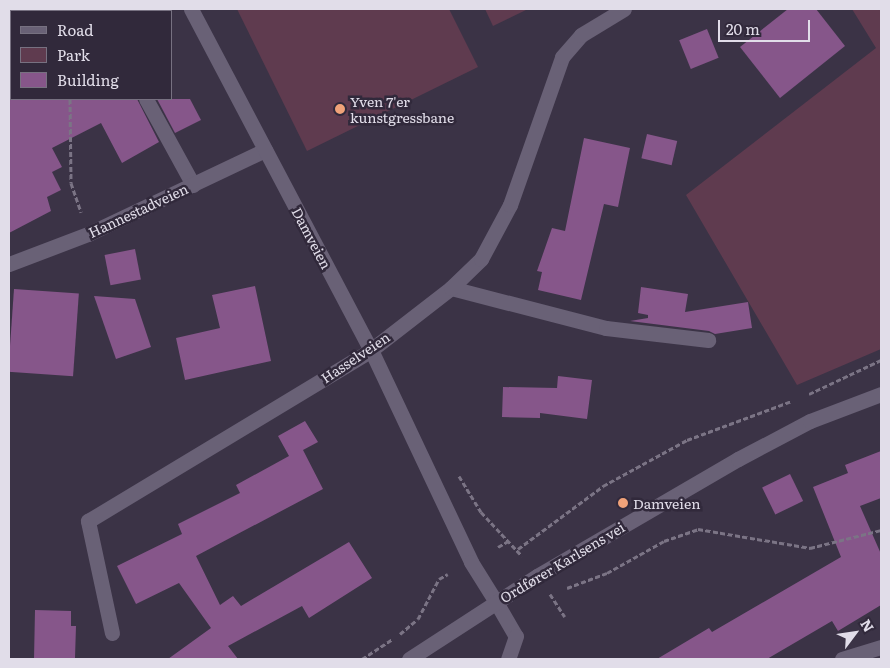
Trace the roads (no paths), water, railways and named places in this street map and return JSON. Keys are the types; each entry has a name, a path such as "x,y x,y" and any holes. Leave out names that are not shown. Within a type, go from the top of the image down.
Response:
{"street":[{"name":"Damveien","path":"191,9 371,350 471,562 516,636 508,659"},
{"name":"Hasselveien","path":"112,633 88,521 371,350 452,288 481,260 510,205 562,57 581,35 624,9"},
{"path":"147,100 193,185"},
{"name":"Hannestadveien","path":"9,264 88,234 265,150"},
{"path":"452,288 606,328 708,340"},
{"name":"Ordfører Karlsens vei","path":"409,659 496,602 738,459 810,421 881,394"},
{"path":"842,659 881,647"}],"place":[{"name":"Yven 7'er kunstgressbane","path":"340,109"},
{"name":"Damveien","path":"623,503"}]}
